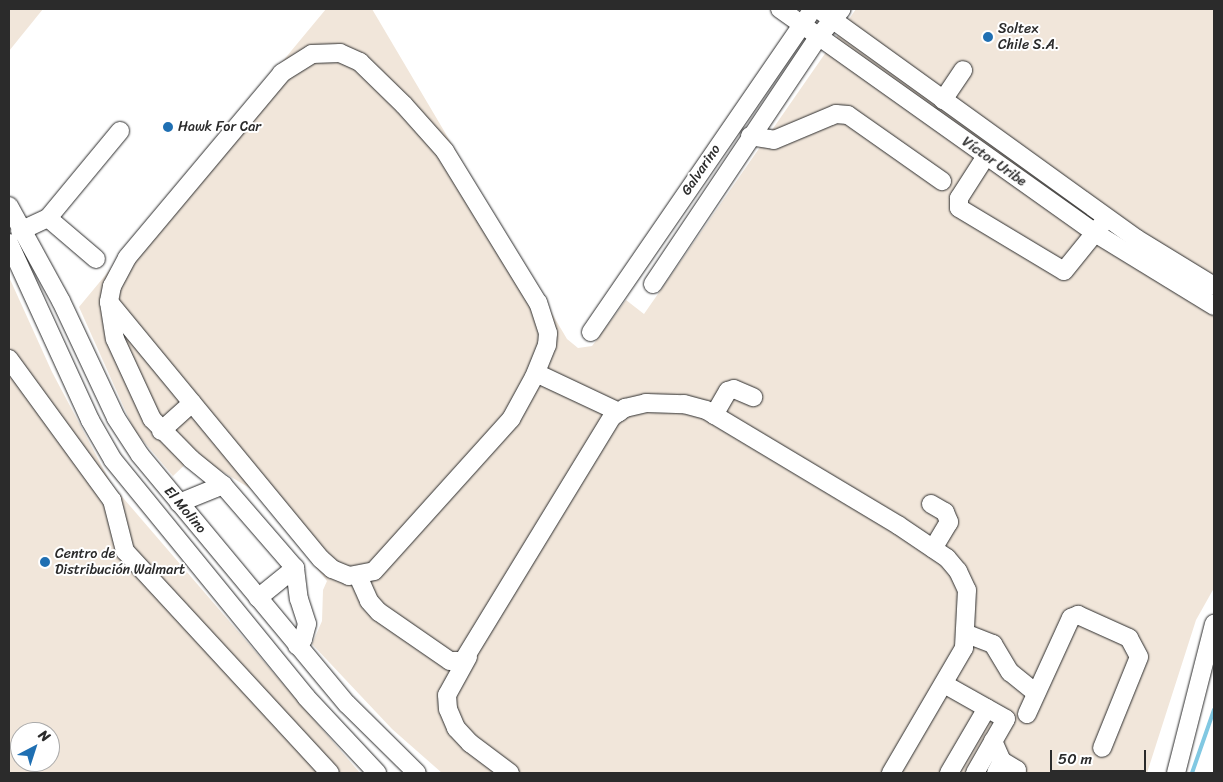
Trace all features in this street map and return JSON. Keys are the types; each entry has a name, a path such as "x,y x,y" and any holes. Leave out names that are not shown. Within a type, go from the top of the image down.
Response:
{"street":[{"name":"Víctor Uribe","path":"780,9 1095,233 1214,306"},
{"name":"Víctor Uribe","path":"816,9 838,14 943,100 1106,218 1161,255 1214,286"},
{"name":"Galvarino","path":"591,332 801,24 816,9"},
{"name":"Galvarino","path":"653,284 750,136 819,36 838,14"},
{"path":"109,302 320,559 340,574 358,576 374,571 381,565 511,419 536,373 547,345 545,319 456,168 434,136 360,62 340,53 312,54 282,73 127,258 115,279 109,302 115,338 152,419 161,431 223,485 295,568 298,599 307,624 303,639 297,646"},
{"path":"943,100 963,70"},
{"path":"750,136 774,140 836,114 848,115 942,181"},
{"path":"14,237 48,218 120,131"},
{"path":"986,156 959,198 959,208 1064,271 1106,218"},
{"name":"El Molino","path":"9,206 14,237 50,335 90,420 113,460 306,697 371,767"},
{"path":"670,215 690,228"},
{"path":"48,218 96,259"},
{"name":"El Molino","path":"14,237 72,325 128,437 179,503 297,646 387,746 418,773"},
{"path":"50,335 59,326 72,325"},
{"path":"9,360 112,500 125,551 330,773"},
{"path":"536,373 619,412"},
{"path":"714,415 728,391 734,390 753,397"},
{"path":"161,431 192,403"},
{"path":"510,773 460,733 448,709 448,696 468,657 600,433 619,412 646,404 684,404 714,415 933,549 958,571 967,590 967,634 964,648 891,773"},
{"path":"179,503 223,485"},
{"path":"931,504 945,512 949,522 933,549"},
{"path":"173,536 179,524 194,520"},
{"path":"258,598 295,568"},
{"path":"358,576 369,600 406,633 450,661 457,663 468,657"},
{"path":"1027,714 1070,618 1078,615 1129,638 1138,650 1139,663 1102,748"},
{"path":"1176,773 1214,624"},
{"path":"967,634 993,644 1010,672 1036,693"},
{"path":"944,684 1006,719 975,773"},
{"path":"949,773 987,708"},
{"path":"993,741 1004,769"},
{"path":"371,767 382,758 387,746"}],"shaded area":[{"path":"9,9 43,9 9,51"},
{"path":"326,9 372,9 567,339 578,348 592,346 626,300 644,314 856,9 1214,9 1214,588 1196,620 1147,773 442,773 392,729 312,644 322,621 323,590 327,581 256,492 195,455 173,476 134,430 79,307"},
{"path":"9,277 52,372 112,485 360,773 9,773"}],"waterway":[{"path":"1192,773 1214,710"}],"place":[{"name":"Soltex Chile S.A.","path":"988,37"},
{"name":"Hawk For Car","path":"168,127"},
{"name":"Centro de Distribución Walmart","path":"45,562"}]}
